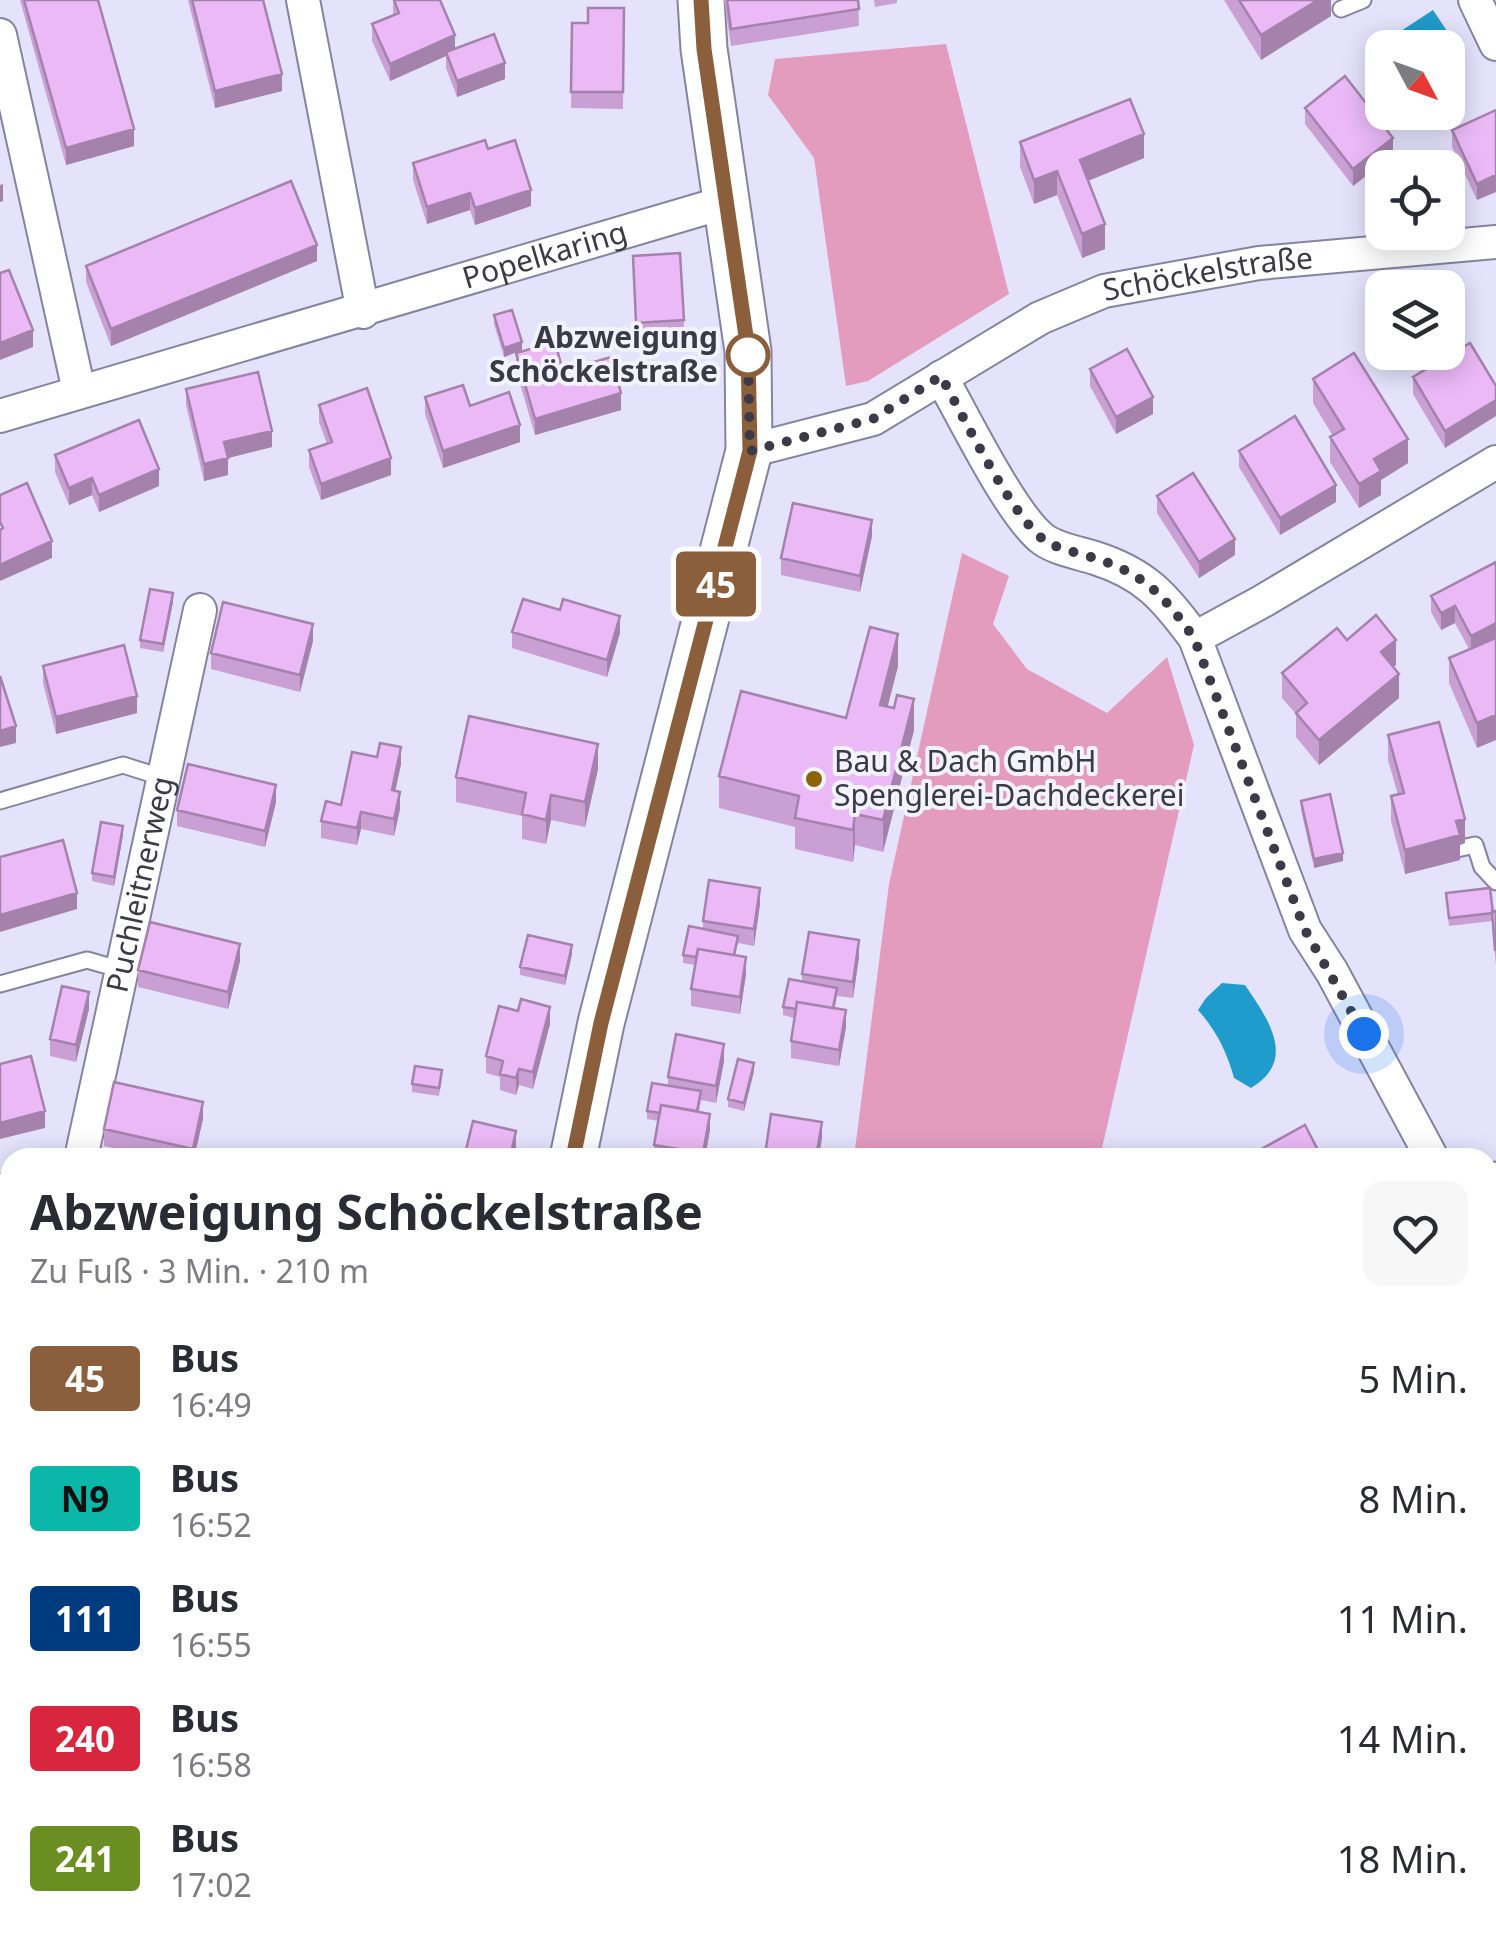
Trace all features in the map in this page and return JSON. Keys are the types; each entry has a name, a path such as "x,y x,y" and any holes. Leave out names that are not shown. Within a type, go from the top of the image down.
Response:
{"main road":[{"path":"575,1148 601,1023 750,451 748,350 704,49 702,0"}],"street":[{"path":"304,0 363,312"},
{"path":"1475,0 1496,44"},
{"path":"0,35 79,392"},
{"name":"Popelkaring","path":"0,416 726,202"},
{"name":"Schöckelstraße","path":"1465,241 1496,242"},
{"name":"Schöckelstraße","path":"750,451 873,419 1040,318 1104,291 1365,248"},
{"path":"941,376 1017,510 1044,540 1116,565 1140,578 1165,596 1194,638 1305,930 1332,972 1427,1148"},
{"path":"1194,638 1263,602 1496,462"},
{"name":"Puchleitnerweg","path":"83,1148 200,610"}],"lane":[{"path":"1342,10 1362,0"},
{"path":"0,801 123,766 164,778"},
{"path":"1457,849 1475,845 1482,867 1496,882"},
{"path":"0,984 86,960 122,970"}],"shaded area":[{"path":"946,44 1009,294 868,381 846,386 814,158 768,95 775,59"},
{"path":"962,553 1009,576 993,624 1027,669 1107,713 1167,657 1194,745 1102,1148 855,1148 889,884"}],"water":[{"path":"1433,10 1446,30 1402,30"},
{"path":"1222,983 1245,985 1274,1039 1273,1065 1251,1088 1234,1078 1220,1042 1198,1010"}],"building":[{"path":"24,0 98,0 134,129 66,148"},
{"path":"192,0 263,0 282,74 215,91"},
{"path":"394,0 440,0 455,35 390,64 372,24 399,13"},
{"path":"727,0 858,0 859,9 731,29"},
{"path":"1239,0 1318,0 1261,35"},
{"path":"588,8 624,8 623,92 571,92 572,23 588,23"},
{"path":"494,34 505,63 457,81 446,52"},
{"path":"1345,76 1365,102 1365,130 1387,130 1393,138 1378,150 1365,150 1365,160 1353,169 1305,108"},
{"path":"1130,99 1144,134 1080,160 1105,224 1082,234 1057,171 1034,180 1020,142"},
{"path":"1496,110 1496,175 1477,184 1465,150 1461,150 1452,130 1465,130 1465,124"},
{"path":"485,140 488,149 515,140 531,190 475,208 470,193 427,207 413,163"},
{"path":"291,181 317,245 111,329 86,266"},
{"path":"680,253 684,320 636,323 633,256"},
{"path":"9,270 33,330 0,343 0,273"},
{"path":"512,310 522,342 504,348 494,315"},
{"path":"555,342 563,371 611,357 621,393 535,419 516,353"},
{"path":"1470,343 1496,386 1496,400 1445,431 1413,377 1425,370 1465,370 1465,346"},
{"path":"1127,349 1153,397 1116,417 1090,369"},
{"path":"1354,353 1408,439 1374,459 1381,471 1359,484 1330,437 1344,429 1313,379"},
{"path":"258,372 272,431 224,442 228,458 204,464 186,389"},
{"path":"463,385 470,406 509,392 520,425 443,451 425,397"},
{"path":"367,388 391,458 321,484 309,450 332,442 319,405"},
{"path":"1295,416 1336,485 1280,518 1239,451"},
{"path":"139,420 159,469 99,495 92,478 69,488 55,455"},
{"path":"1193,473 1235,539 1199,562 1157,496"},
{"path":"27,483 52,541 0,565 0,495"},
{"path":"793,503 872,520 860,576 781,558"},
{"path":"1496,562 1496,623 1471,636 1455,606 1441,613 1431,596"},
{"path":"150,589 173,593 163,644 140,640"},
{"path":"523,599 560,610 563,599 620,616 607,660 512,632"},
{"path":"223,602 313,624 300,675 211,653"},
{"path":"1376,615 1396,640 1381,652 1399,674 1319,740 1296,713 1307,703 1282,673 1337,628 1347,640"},
{"name":"Bau & Dach GmbH Spenglerei-Dachdeckerei","path":"870,627 898,634 880,705 894,708 897,695 914,699 883,820 855,814 853,830 795,818 799,796 719,776 741,691 846,718"},
{"path":"1496,638 1496,715 1477,723 1449,658"},
{"path":"124,645 137,696 56,717 43,666"},
{"path":"0,676 16,726 0,731"},
{"path":"469,716 598,744 585,802 551,795 546,820 522,814 526,793 456,777"},
{"path":"1439,722 1465,819 1456,821 1460,835 1405,850 1391,796 1404,793 1388,735"},
{"path":"380,743 401,747 392,790 400,792 394,819 361,812 357,828 321,821 326,801 341,805 352,752 377,757"},
{"path":"188,764 276,785 265,831 177,810"},
{"path":"1330,794 1343,853 1314,859 1301,801"},
{"path":"101,822 123,826 114,877 92,873"},
{"path":"63,840 77,893 0,915 0,857"},
{"path":"709,880 760,888 754,929 703,921"},
{"path":"1490,888 1493,913 1449,918 1446,893"},
{"path":"1492,911 1496,911 1496,950 1495,950"},
{"path":"150,922 240,944 228,992 138,970"},
{"path":"689,926 738,936 734,955 698,949 696,957 683,955"},
{"path":"809,932 859,940 853,982 802,974"},
{"path":"528,935 572,945 565,976 520,967"},
{"path":"698,949 746,957 740,997 691,989"},
{"path":"789,979 837,988 833,1008 797,1002 796,1009 783,1007"},
{"path":"62,986 89,992 76,1045 50,1039"},
{"path":"521,999 550,1007 533,1072 519,1069 516,1078 500,1074 503,1061 486,1056 499,1006 518,1011"},
{"path":"797,1002 846,1010 839,1050 791,1041"},
{"path":"676,1034 724,1044 716,1086 668,1077"},
{"path":"31,1056 45,1111 0,1123 0,1064"},
{"path":"738,1059 754,1063 744,1103 728,1099"},
{"path":"415,1066 442,1070 439,1088 412,1084"},
{"path":"114,1082 203,1102 193,1148 104,1129"},
{"path":"652,1083 701,1091 697,1111 661,1105 660,1113 647,1111"},
{"path":"661,1105 710,1114 704,1148 654,1145"},
{"path":"771,1114 822,1122 818,1148 766,1148"},
{"path":"473,1121 516,1131 512,1148 466,1148"},
{"path":"1305,1125 1317,1148 1263,1148"}],"bus line":[{"name":"45","path":"575,1148 601,1023 750,451 748,350 704,49 701,0"}],"place":[{"name":"Abzweigung Schöckelstraße","path":"748,355"},
{"name":"Bau & Dach GmbH Spenglerei-Dachdeckerei","path":"814,779"}],"route":[{"path":"748,355 748,350 750,451 873,419 941,376 1017,510 1044,540 1116,565 1165,596 1194,638 1305,930 1364,1034"}]}
